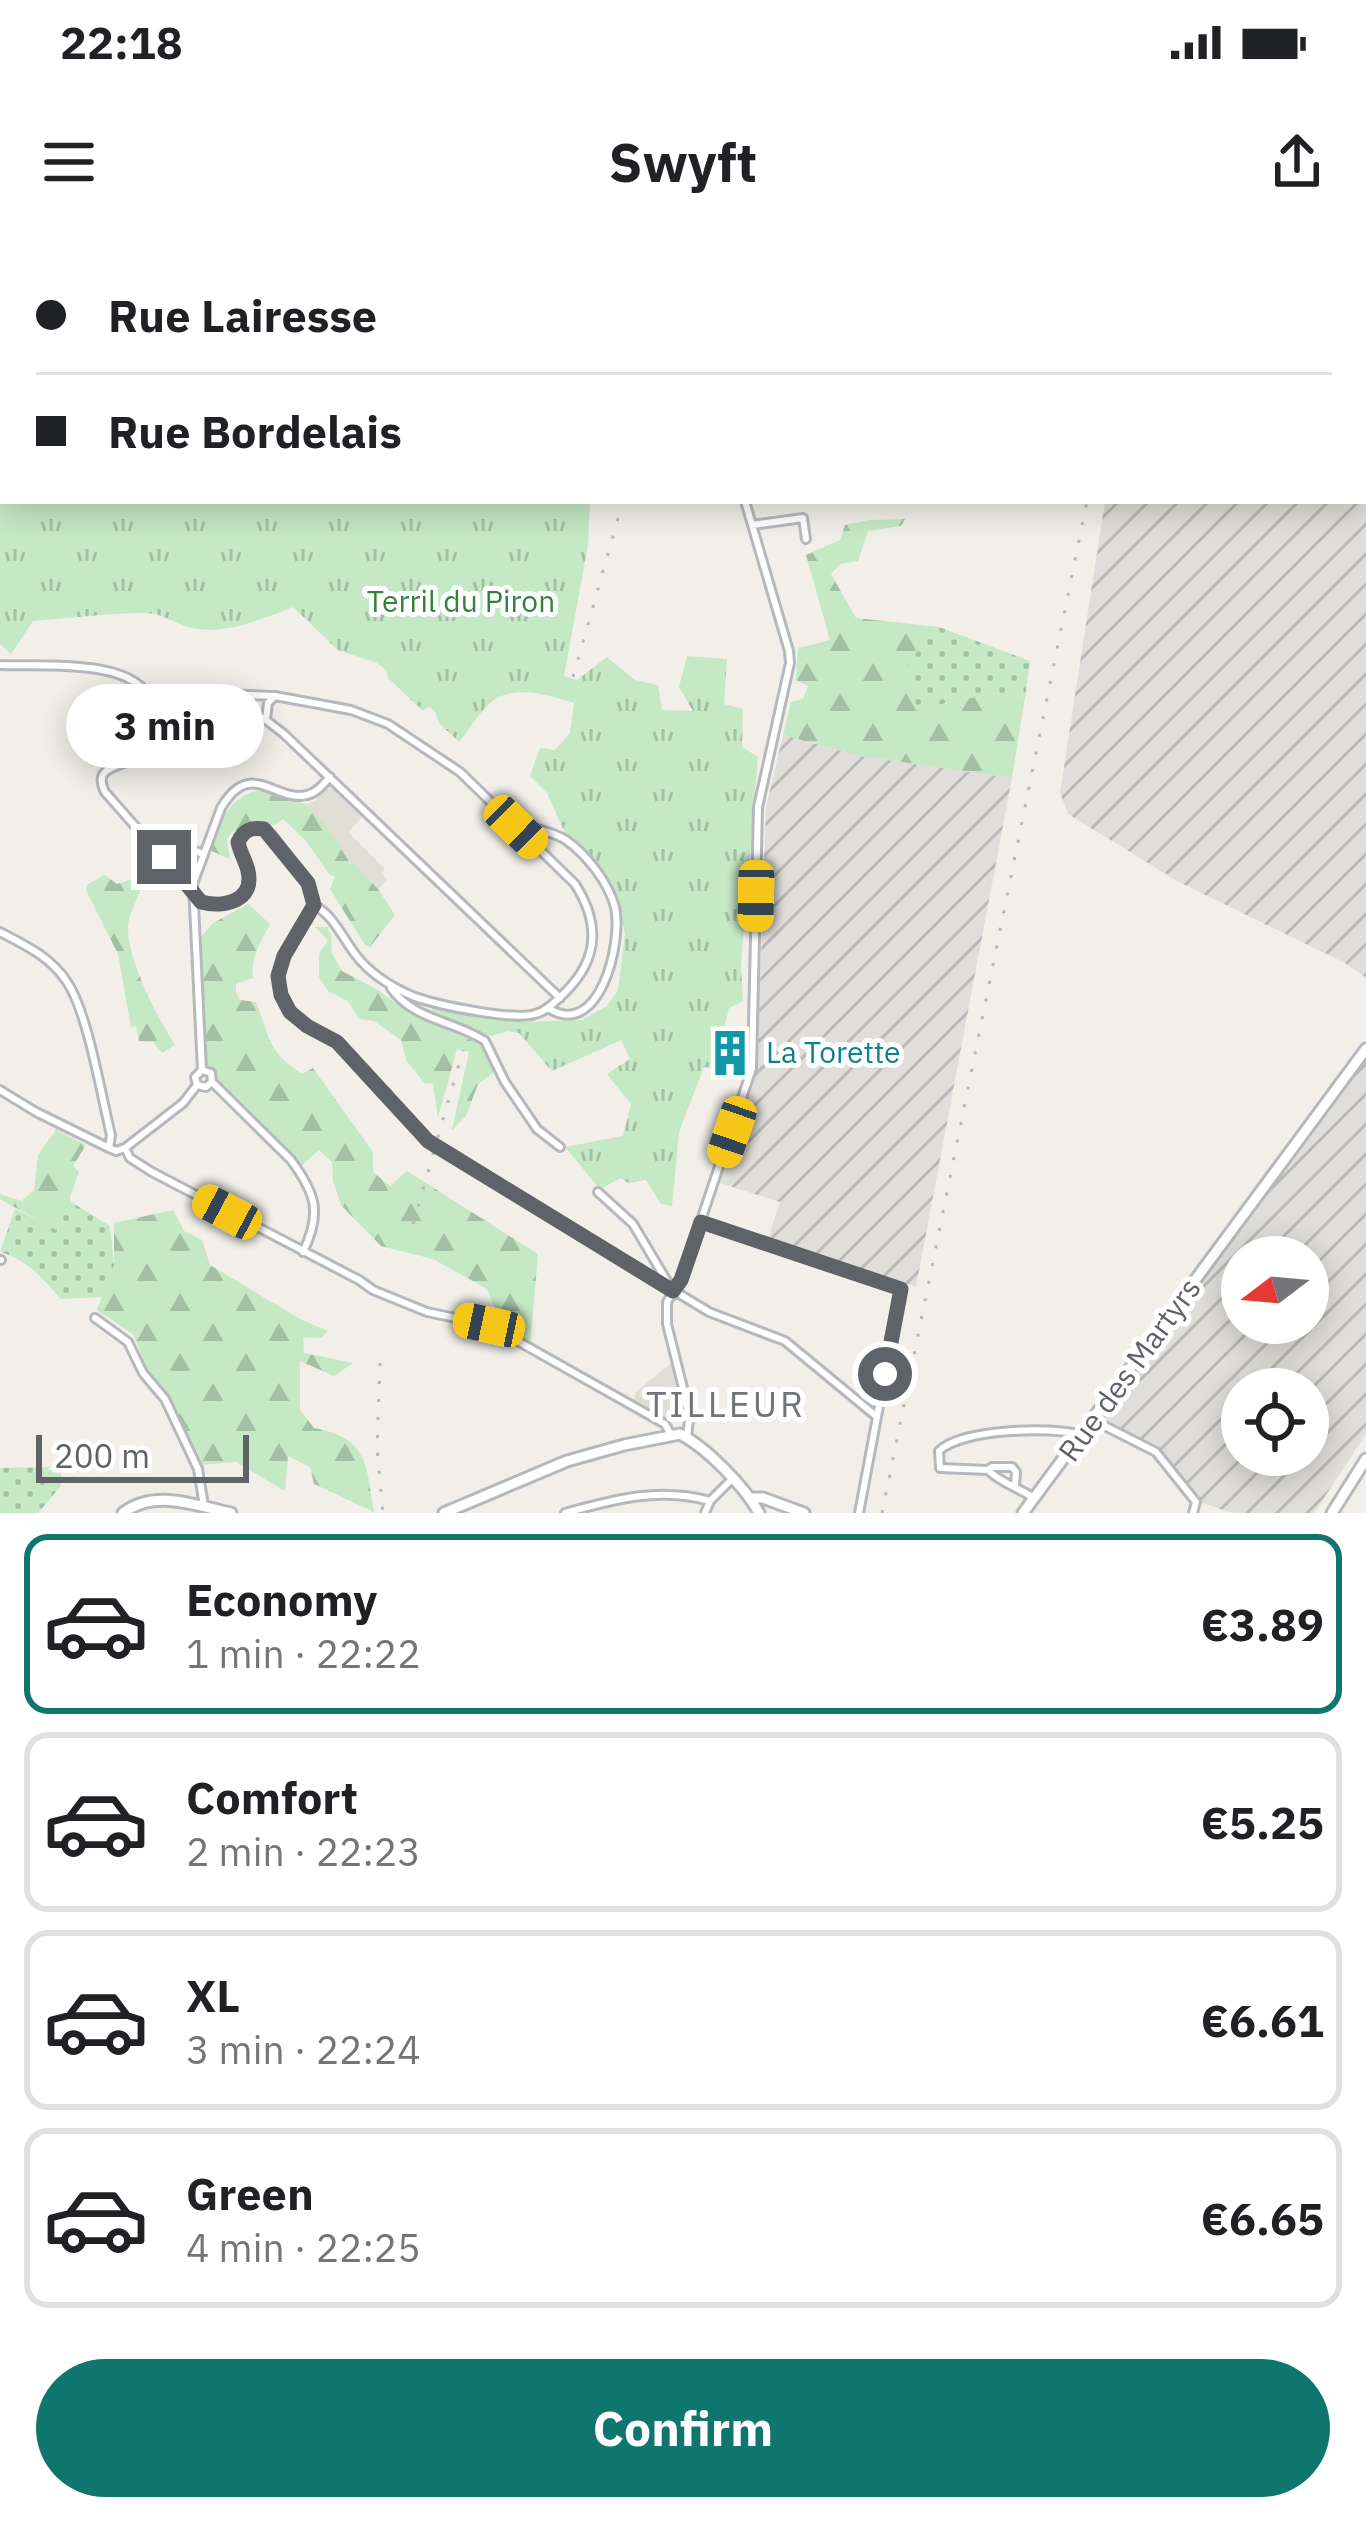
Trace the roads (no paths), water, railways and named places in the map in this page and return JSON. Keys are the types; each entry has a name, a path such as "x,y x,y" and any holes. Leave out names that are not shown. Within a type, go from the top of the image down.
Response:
{"street":[{"path":"687,1437 689,1420 667,1324 667,1302 681,1280 752,1069 758,807 790,663 747,504"},
{"path":"752,526 803,518 806,539"},
{"path":"0,665 104,669 146,691 275,696 351,710 388,724 460,772 574,884 590,914 593,939 588,961 572,988 548,1008 523,1016 418,998 389,985 364,965 332,918 314,905 308,883 264,829 243,834 238,842 250,876 242,896 225,904 201,902 100,782 109,766 142,756 152,741 154,716 146,691"},
{"path":"215,695 266,720 560,998"},
{"path":"266,720 268,703 275,696"},
{"path":"202,1070 192,894 220,808 238,789 254,783 298,796 317,790 330,777"},
{"path":"516,827 563,838 596,870 614,905 616,948 592,1003 569,1016 548,1008"},
{"path":"146,837 156,836 203,854"},
{"path":"314,905 284,956 278,976 281,995 290,1012 337,1042 428,1141 710,1312 785,1341 877,1417"},
{"path":"0,932 40,953 69,984 111,1135 109,1148"},
{"path":"389,985 399,1000 418,1012 485,1041 537,1130 560,1147"},
{"name":"Rue des Martyrs","path":"1023,1513 1366,1049"},
{"path":"202,1070 211,1073 212,1082 301,1174 316,1214 303,1252"},
{"path":"197,1085 195,1076 202,1070"},
{"path":"197,1085 206,1087 212,1082"},
{"path":"0,1090 116,1151 183,1103 197,1085"},
{"path":"125,1148 130,1158 152,1172 373,1290 427,1312 489,1325 665,1424 670,1435"},
{"path":"598,1192 633,1223 673,1291"},
{"path":"701,1222 901,1289 860,1513"},
{"path":"95,1318 128,1342 143,1373 165,1399 198,1469 204,1508"},
{"path":"1093,1420 1156,1452 1196,1502 1193,1513"},
{"path":"1015,1485 1012,1467 940,1468 939,1451 947,1443 971,1436 1014,1431 1081,1435"},
{"path":"444,1513 567,1461 670,1435 687,1437 752,1498 759,1513"},
{"path":"1332,1513 1366,1459"},
{"path":"988,1470 1034,1498"},
{"path":"705,1513 732,1479"},
{"path":"565,1513 647,1494 671,1493 710,1502"},
{"path":"752,1498 805,1513"},
{"path":"124,1513 134,1505 162,1499 232,1513"},
{"path":"143,1513 152,1500"}],"railway":[{"path":"573,677 622,504"},
{"path":"882,1513 1086,504"},
{"path":"413,1224 463,1050"},
{"path":"380,1363 377,1448 383,1513"}],"place":[{"name":"La Torette","path":"730,1053"}],"district":[{"name":"TILLEUR","path":"726,1404"}],"park label":[{"name":"Terril du Piron","path":"461,602"}]}
